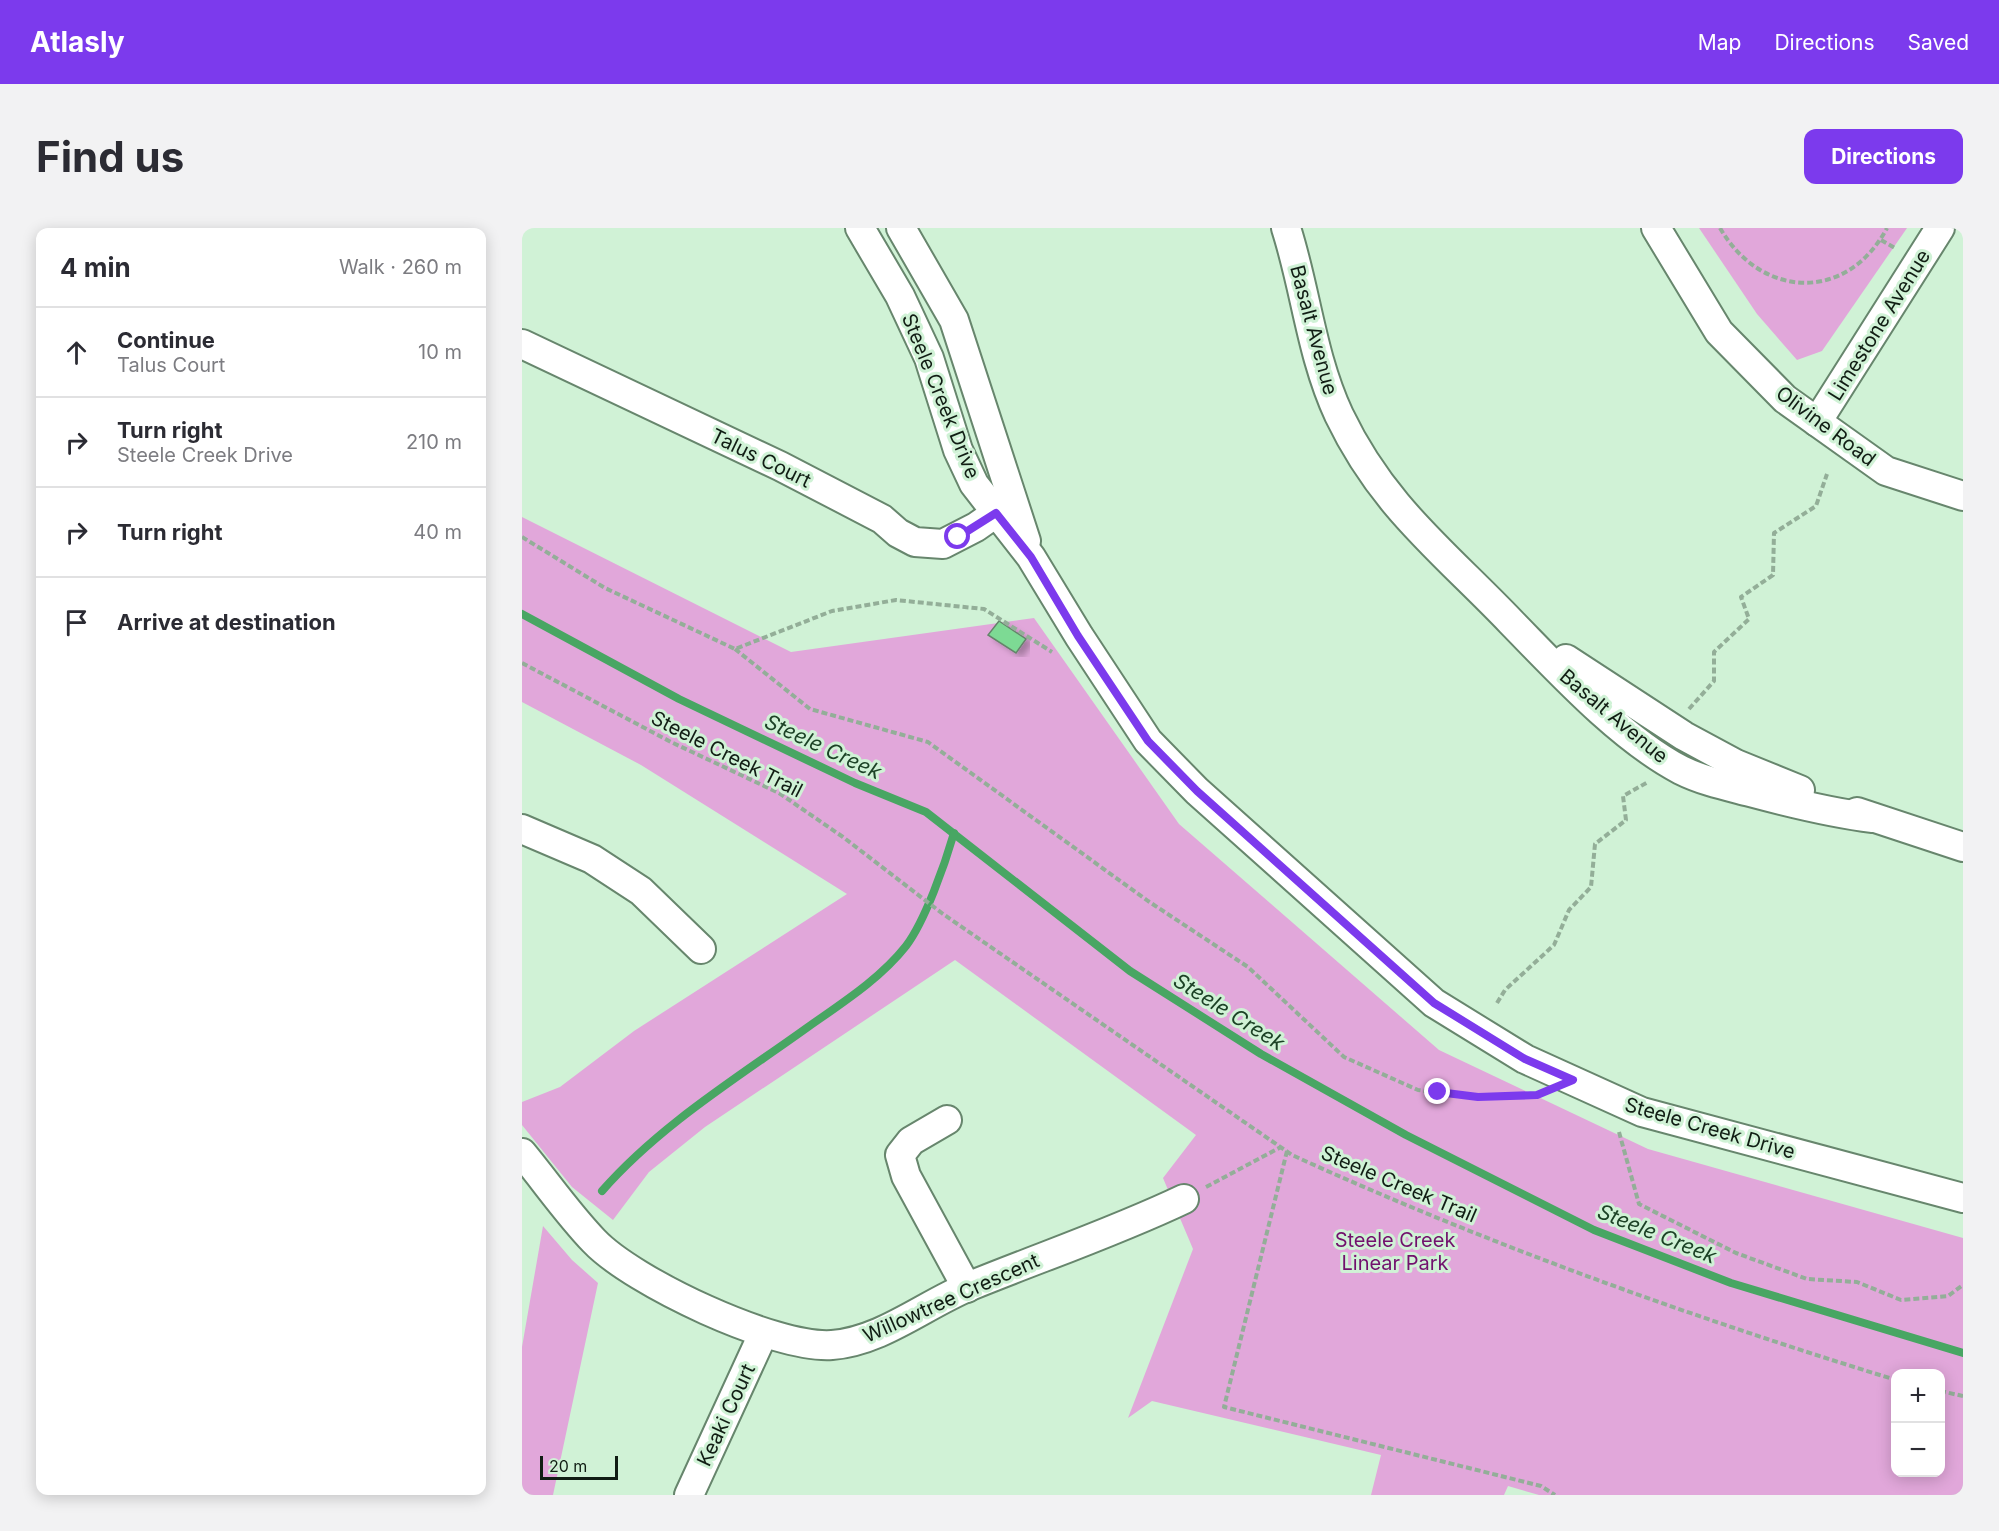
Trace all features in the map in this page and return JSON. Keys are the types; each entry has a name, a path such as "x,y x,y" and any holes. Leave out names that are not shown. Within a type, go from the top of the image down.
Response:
{"street":[{"name":"Steele Creek Drive","path":"860,228 900,296 928,358 958,450 974,484 1031,557 1078,636 1148,741 1197,791 1434,1003 1525,1059 1642,1112 1963,1198"},
{"name":"Steele Creek Drive","path":"901,228 954,320 1031,557"},
{"name":"Basalt Avenue","path":"1286,228 1323,378 1367,467 1401,513 1510,620 1684,736 1736,764 1874,819 1963,847"},
{"name":"Olivine Road","path":"1656,228 1719,332 1785,399 1886,471 1963,496"},
{"name":"Limestone Avenue","path":"1817,422 1940,228"},
{"name":"Talus Court","path":"522,344 780,466 882,519 898,533 915,542 943,544 996,513"},
{"path":"522,829 592,860 641,891 701,949"},
{"path":"947,1119 911,1142 900,1155 906,1176 967,1288"},
{"name":"Willowtree Crescent","path":"522,1153 594,1242 649,1280 763,1334 791,1341 831,1345 859,1339 967,1288 1184,1199"},
{"name":"Keaki Court","path":"689,1495 763,1334"}],"path":[{"path":"1720,228 1732,250 1753,268 1776,279 1805,282 1835,278 1853,268 1870,254 1887,228"},
{"path":"1881,240 1898,250"},
{"path":"1688,710 1714,681 1714,652 1749,618 1741,597 1773,575 1774,533 1816,506 1827,474"},
{"path":"522,537 604,588 735,649 810,709 928,742 1148,901 1248,967 1344,1057 1418,1090 1478,1097 1537,1095 1573,1080"},
{"path":"735,649 832,611 896,600 984,609 1052,652"},
{"name":"Steele Creek Trail","path":"522,663 671,742 779,793 943,914 1287,1151 1356,1184 1583,1275 1681,1308 1756,1337 1891,1378"},
{"path":"1497,1003 1505,990 1554,945 1569,910 1591,887 1595,844 1626,820 1623,796 1641,788 1649,780"},
{"path":"1621,1102 1617,1125 1639,1204 1736,1252 1807,1279 1857,1282 1901,1300 1948,1296 1963,1285"},
{"path":"1184,1199 1281,1147"},
{"path":"1287,1151 1224,1407 1541,1486 1555,1495"},
{"path":"1945,1392 1963,1396"}],"green space":[{"path":"1699,228 1907,228 1822,351 1797,360 1757,314"},
{"name":"Steele Creek Linear Park","path":"522,517 791,652 1034,618 1179,824 1439,1050 1648,1149 1963,1238 1963,1495 1539,1495 1508,1486 1504,1495 1371,1495 1381,1455 1152,1401 1128,1418 1193,1249 1163,1178 1196,1135 955,960 705,1127 649,1172 613,1220 572,1187 522,1125 522,1102 560,1087 634,1031 847,894 641,765 522,702"},
{"path":"543,1226 572,1260 598,1283 553,1495 522,1495 522,1347"}],"building":[{"path":"999,621 1026,639 1016,653 988,635"}],"waterway":[{"name":"Steele Creek","path":"522,614 679,699 855,783 926,812 1130,971 1261,1054 1406,1135 1594,1230 1731,1283 1963,1353"},
{"path":"602,1191 649,1145 700,1103 847,1000 896,958 913,935 927,907 954,833"}],"route":[{"path":"958,537 996,513 1031,557 1078,636 1148,741 1197,791 1434,1003 1525,1059 1573,1080 1537,1095 1478,1097 1438,1092"}]}
